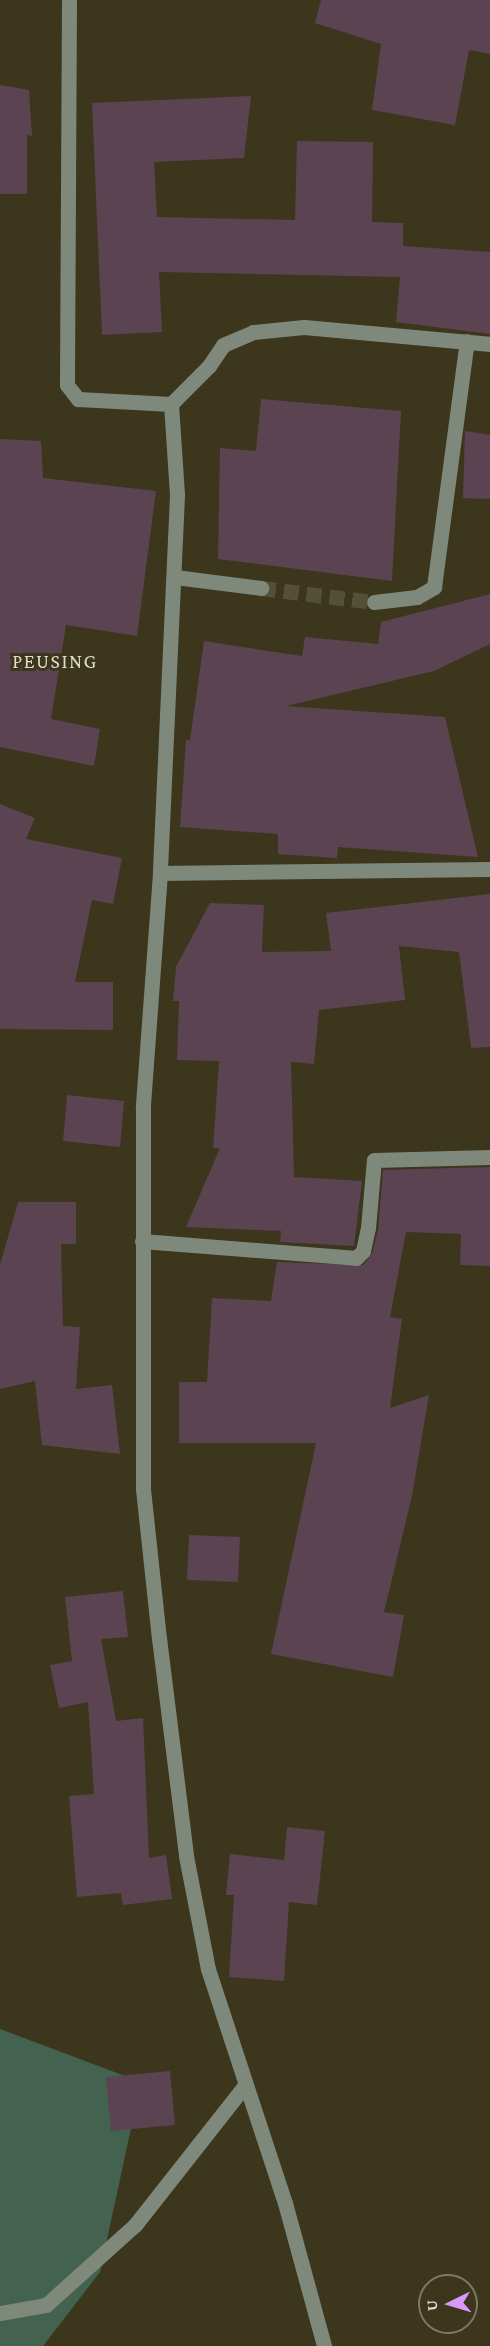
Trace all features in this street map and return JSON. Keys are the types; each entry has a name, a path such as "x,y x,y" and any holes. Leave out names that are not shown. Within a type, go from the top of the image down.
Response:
{"street":[{"path":"69,0 67,385 78,399 171,404 209,366 223,345 253,332 304,327 490,344"},
{"path":"374,602 417,597 434,587 467,341"},
{"path":"171,404 177,495 175,577 160,873 143,1107 143,1489 186,1856 208,1969 285,2203 324,2346"},
{"path":"175,577 261,588"},
{"path":"160,873 490,869"},
{"path":"142,1241 356,1258 363,1251 368,1228 374,1160 490,1156"},
{"path":"0,2313 45,2305 135,2225 245,2085"}],"green space":[{"path":"0,2029 141,2082 100,2272 43,2346 0,2346"}],"building":[{"path":"321,0 490,0 490,54 469,50 455,125 372,110 381,44 315,23"},
{"path":"0,85 29,90 32,136 27,135 27,194 0,194"},
{"path":"251,96 244,158 154,162 157,217 295,220 297,141 373,142 372,222 403,223 403,246 490,252 490,334 396,322 400,277 159,272 162,332 102,335 92,103"},
{"path":"261,399 401,411 392,581 218,559 220,448 256,451"},
{"path":"465,431 490,435 490,499 463,498"},
{"path":"0,439 41,441 43,478 156,491 137,636 66,625 51,719 100,729 94,766 0,747"},
{"path":"490,594 490,644 434,671 286,706 445,717 478,857 338,847 337,858 278,854 278,834 180,827 186,740 190,740 204,641 302,656 305,637 378,644 381,622"},
{"path":"0,804 35,818 26,839 122,858 113,904 92,900 75,982 113,982 113,1030 0,1029"},
{"path":"490,894 490,1047 471,1048 459,952 399,946 405,1000 319,1010 314,1064 291,1062 294,1177 362,1181 354,1246 280,1242 281,1231 186,1227 220,1148 213,1148 219,1061 177,1060 179,1001 173,1001 176,967 210,903 264,905 262,952 331,951 326,913"},
{"path":"67,1095 124,1101 120,1147 63,1141"},
{"path":"490,1167 490,1266 460,1265 461,1234 406,1232 390,1317 402,1319 390,1408 429,1395 412,1496 384,1612 404,1615 393,1677 271,1654 316,1443 179,1443 179,1382 207,1382 212,1298 271,1301 277,1262 363,1265 372,1254 378,1230 383,1170"},
{"path":"18,1202 76,1202 76,1244 61,1244 63,1326 80,1327 76,1389 112,1385 120,1454 42,1445 35,1381 0,1389 0,1265"},
{"path":"189,1535 240,1537 238,1582 187,1580"},
{"path":"123,1591 128,1637 101,1639 116,1721 143,1718 149,1858 166,1855 172,1899 123,1905 121,1893 77,1897 69,1796 94,1794 88,1702 59,1708 50,1665 72,1661 65,1597"},
{"path":"287,1827 325,1831 317,1905 289,1902 284,1981 229,1977 234,1895 226,1895 230,1854 284,1860"},
{"path":"170,2071 175,2125 111,2131 106,2077"}],"tunnel":[{"path":"261,588 374,602"}],"district":[{"name":"PEUSING","path":"55,661"}]}
